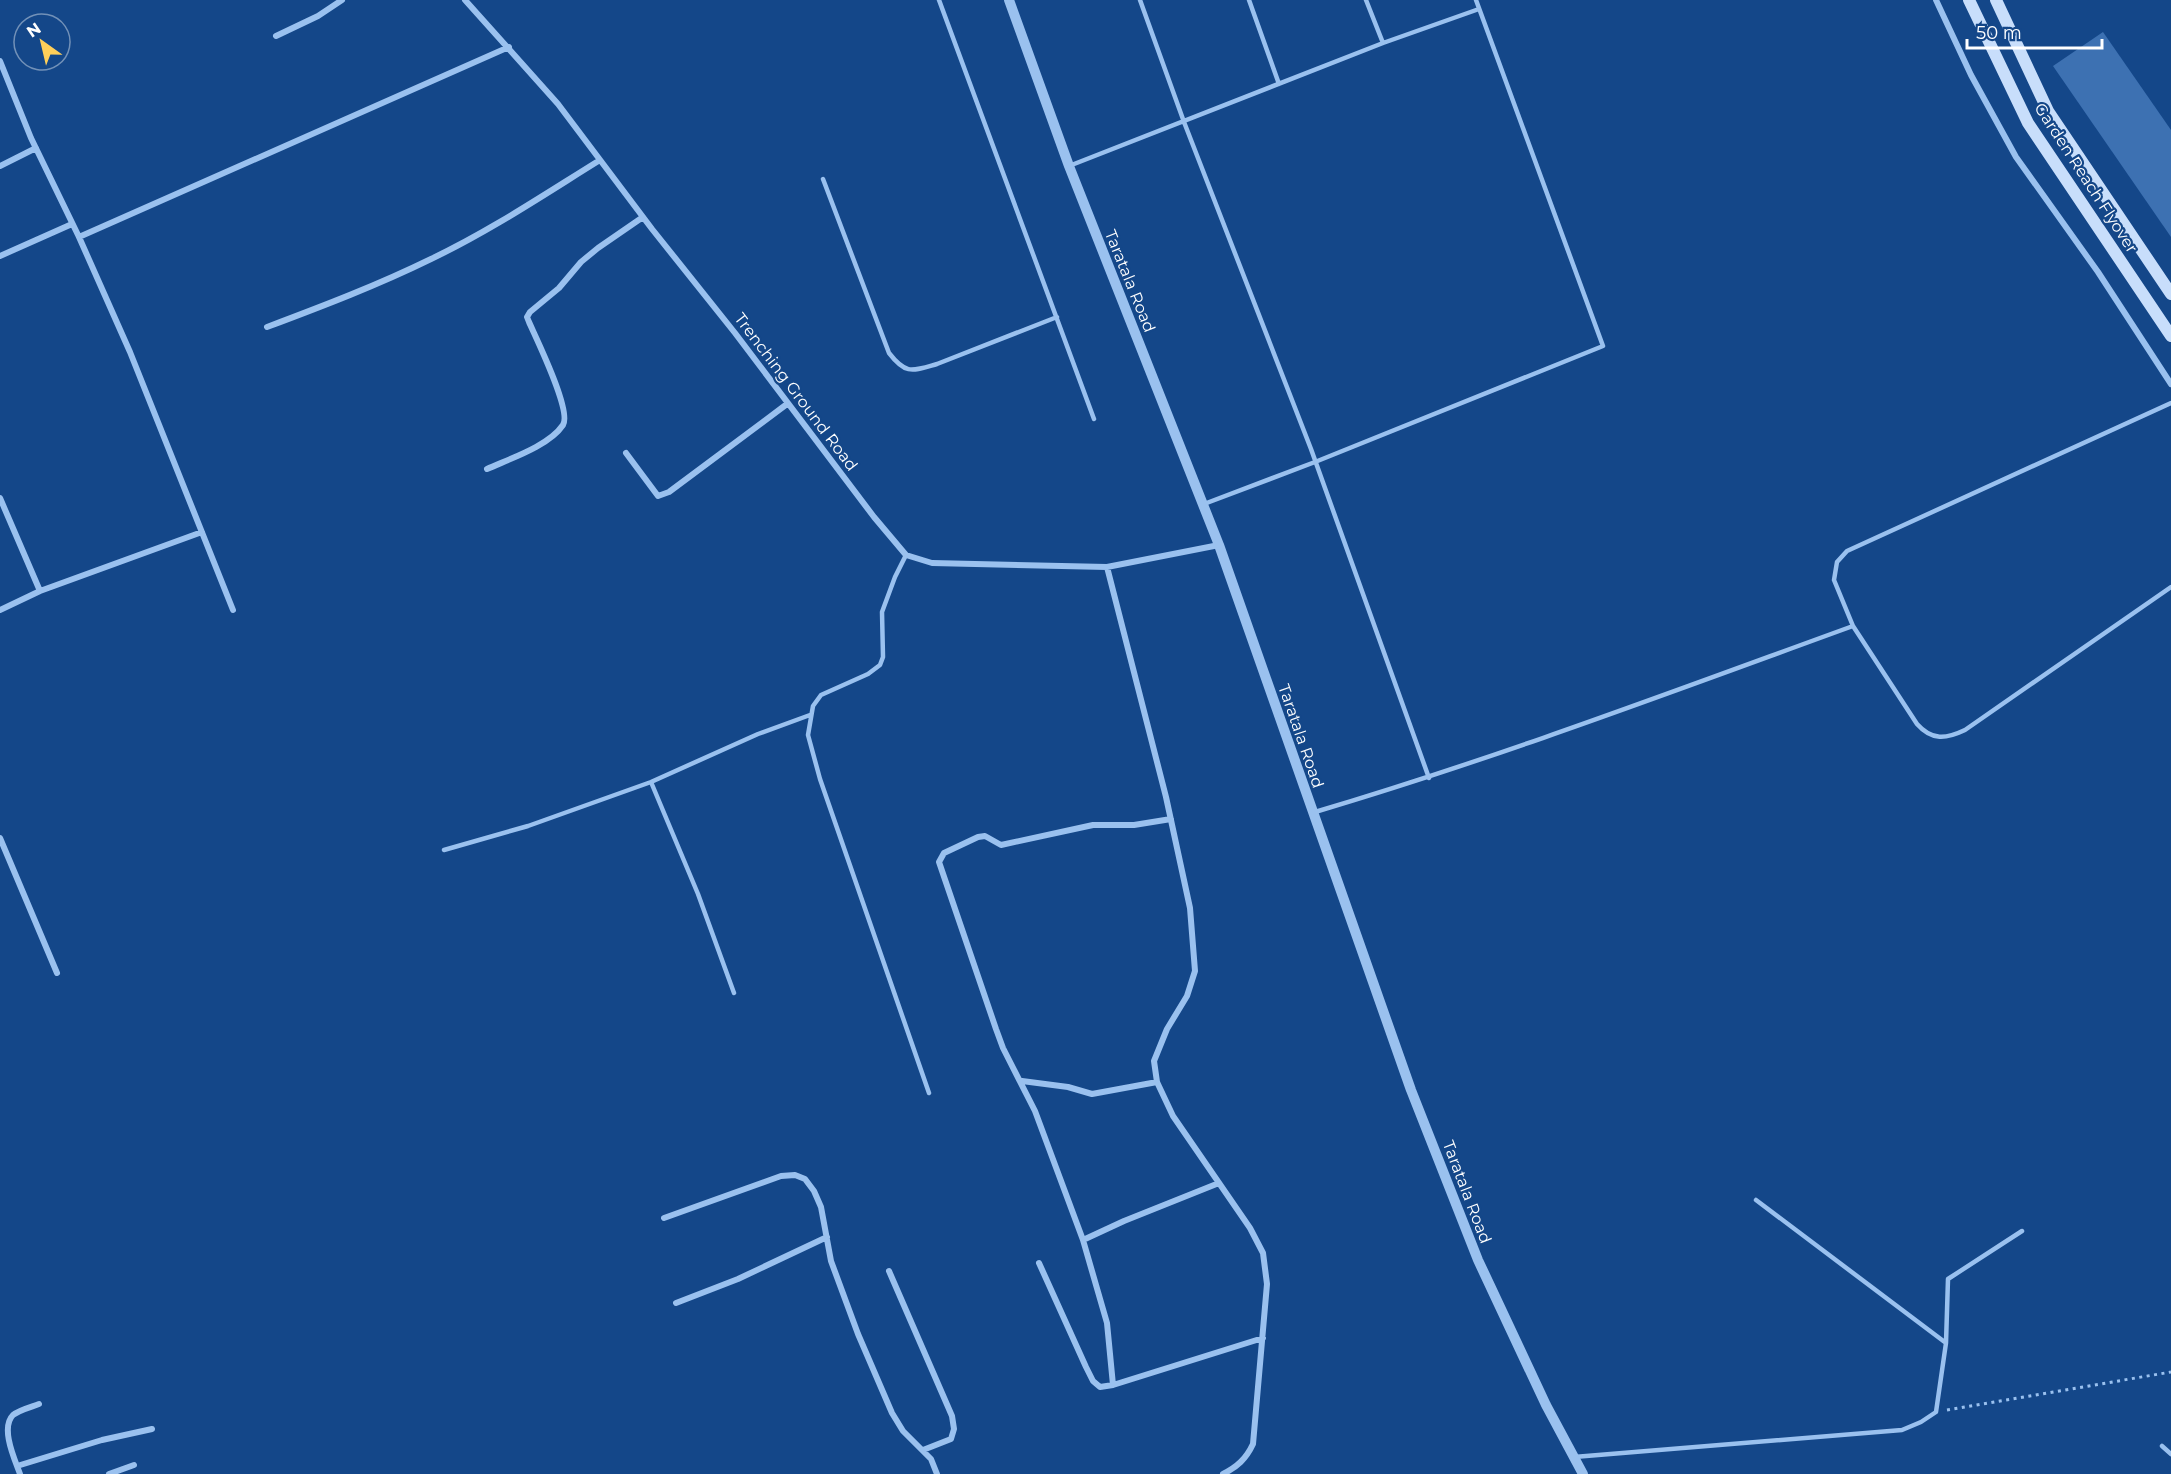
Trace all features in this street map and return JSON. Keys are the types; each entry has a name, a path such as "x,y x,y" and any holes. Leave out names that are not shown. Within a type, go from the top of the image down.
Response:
{"main road":[{"name":"Garden Reach Flyover","path":"1969,0 2028,123 2171,336"},
{"name":"Garden Reach Flyover","path":"1996,0 2048,111 2171,294"}],"street":[{"path":"276,36 318,16 342,0"},
{"name":"Trenching Ground Road","path":"465,0 558,104 874,517 906,555"},
{"name":"Taratala Road","path":"1009,0 1069,166 1219,545 1411,1089 1478,1260 1546,1405 1583,1474"},
{"path":"1936,0 1971,75 2016,157 2098,272 2171,384"},
{"path":"79,237 509,47"},
{"path":"0,61 36,148 79,237 129,352 233,610"},
{"path":"0,166 36,148"},
{"path":"267,327 370,288 433,259 510,216 600,160"},
{"path":"487,469 541,444 562,426 565,420 562,403 546,358 527,317 530,312 559,288 581,262 643,217"},
{"path":"0,256 72,224"},
{"path":"626,453 658,496 669,492 787,404"},
{"path":"0,498 40,591"},
{"path":"0,610 40,591 202,532"},
{"path":"906,555 932,563 1107,567 1219,545"},
{"path":"1107,567 1171,819 1190,908 1195,971 1187,996 1167,1029 1154,1062 1157,1082 1173,1116 1250,1228 1263,1253 1267,1284 1253,1444 1247,1456 1223,1474"},
{"path":"1113,1385 1107,1323 1083,1240 1035,1110 1003,1048 940,868 940,857 951,849 978,837 985,836 1001,845 1093,825 1134,825 1171,819"},
{"path":"0,838 57,973"},
{"path":"1022,1081 1068,1087 1092,1094 1157,1082"},
{"path":"664,1218 781,1176 795,1175 805,1179 814,1191 821,1207 831,1261 858,1334 892,1413 903,1431 931,1459 937,1474"},
{"path":"1083,1240 1220,1183"},
{"path":"676,1303 738,1279 826,1238"},
{"path":"1039,1263 1093,1381 1100,1387 1113,1385 1263,1338"},
{"path":"889,1271 952,1416 954,1429 951,1439 941,1445 923,1450"},
{"path":"20,1474 8,1438 9,1421 18,1412 39,1404"},
{"path":"17,1466 102,1440 152,1429"},
{"path":"109,1474 134,1465"}],"lane":[{"path":"939,0 1094,419"},
{"path":"1140,0 1184,122 1315,462 1429,778"},
{"path":"1249,0 1279,84"},
{"path":"1366,0 1383,43"},
{"path":"1203,505 1603,346 1476,0"},
{"path":"1069,166 1383,43 1479,9"},
{"path":"823,179 889,352 899,365 907,370 937,364 1057,318"},
{"path":"2171,402 1847,551 1837,562 1834,580 1853,626 1917,724 1924,732 1933,736 1946,737 1965,730 2171,587"},
{"path":"906,555 890,588 882,612 883,657 880,665 868,674 821,695 810,715 808,735 820,779 929,1093"},
{"path":"1312,813 1429,778 1524,746 1853,626"},
{"path":"444,850 528,825 651,782 758,734 810,715"},
{"path":"651,782 698,894 734,993"},
{"path":"1756,1200 1946,1343"},
{"path":"1574,1456 1902,1430 1922,1422 1936,1412 1946,1343 1948,1279 2022,1231"},
{"path":"2162,1446 2171,1455"}],"path":[{"path":"1936,1412 2171,1372"}],"building":[{"path":"2103,32 2171,130 2171,237 2053,66"}]}
